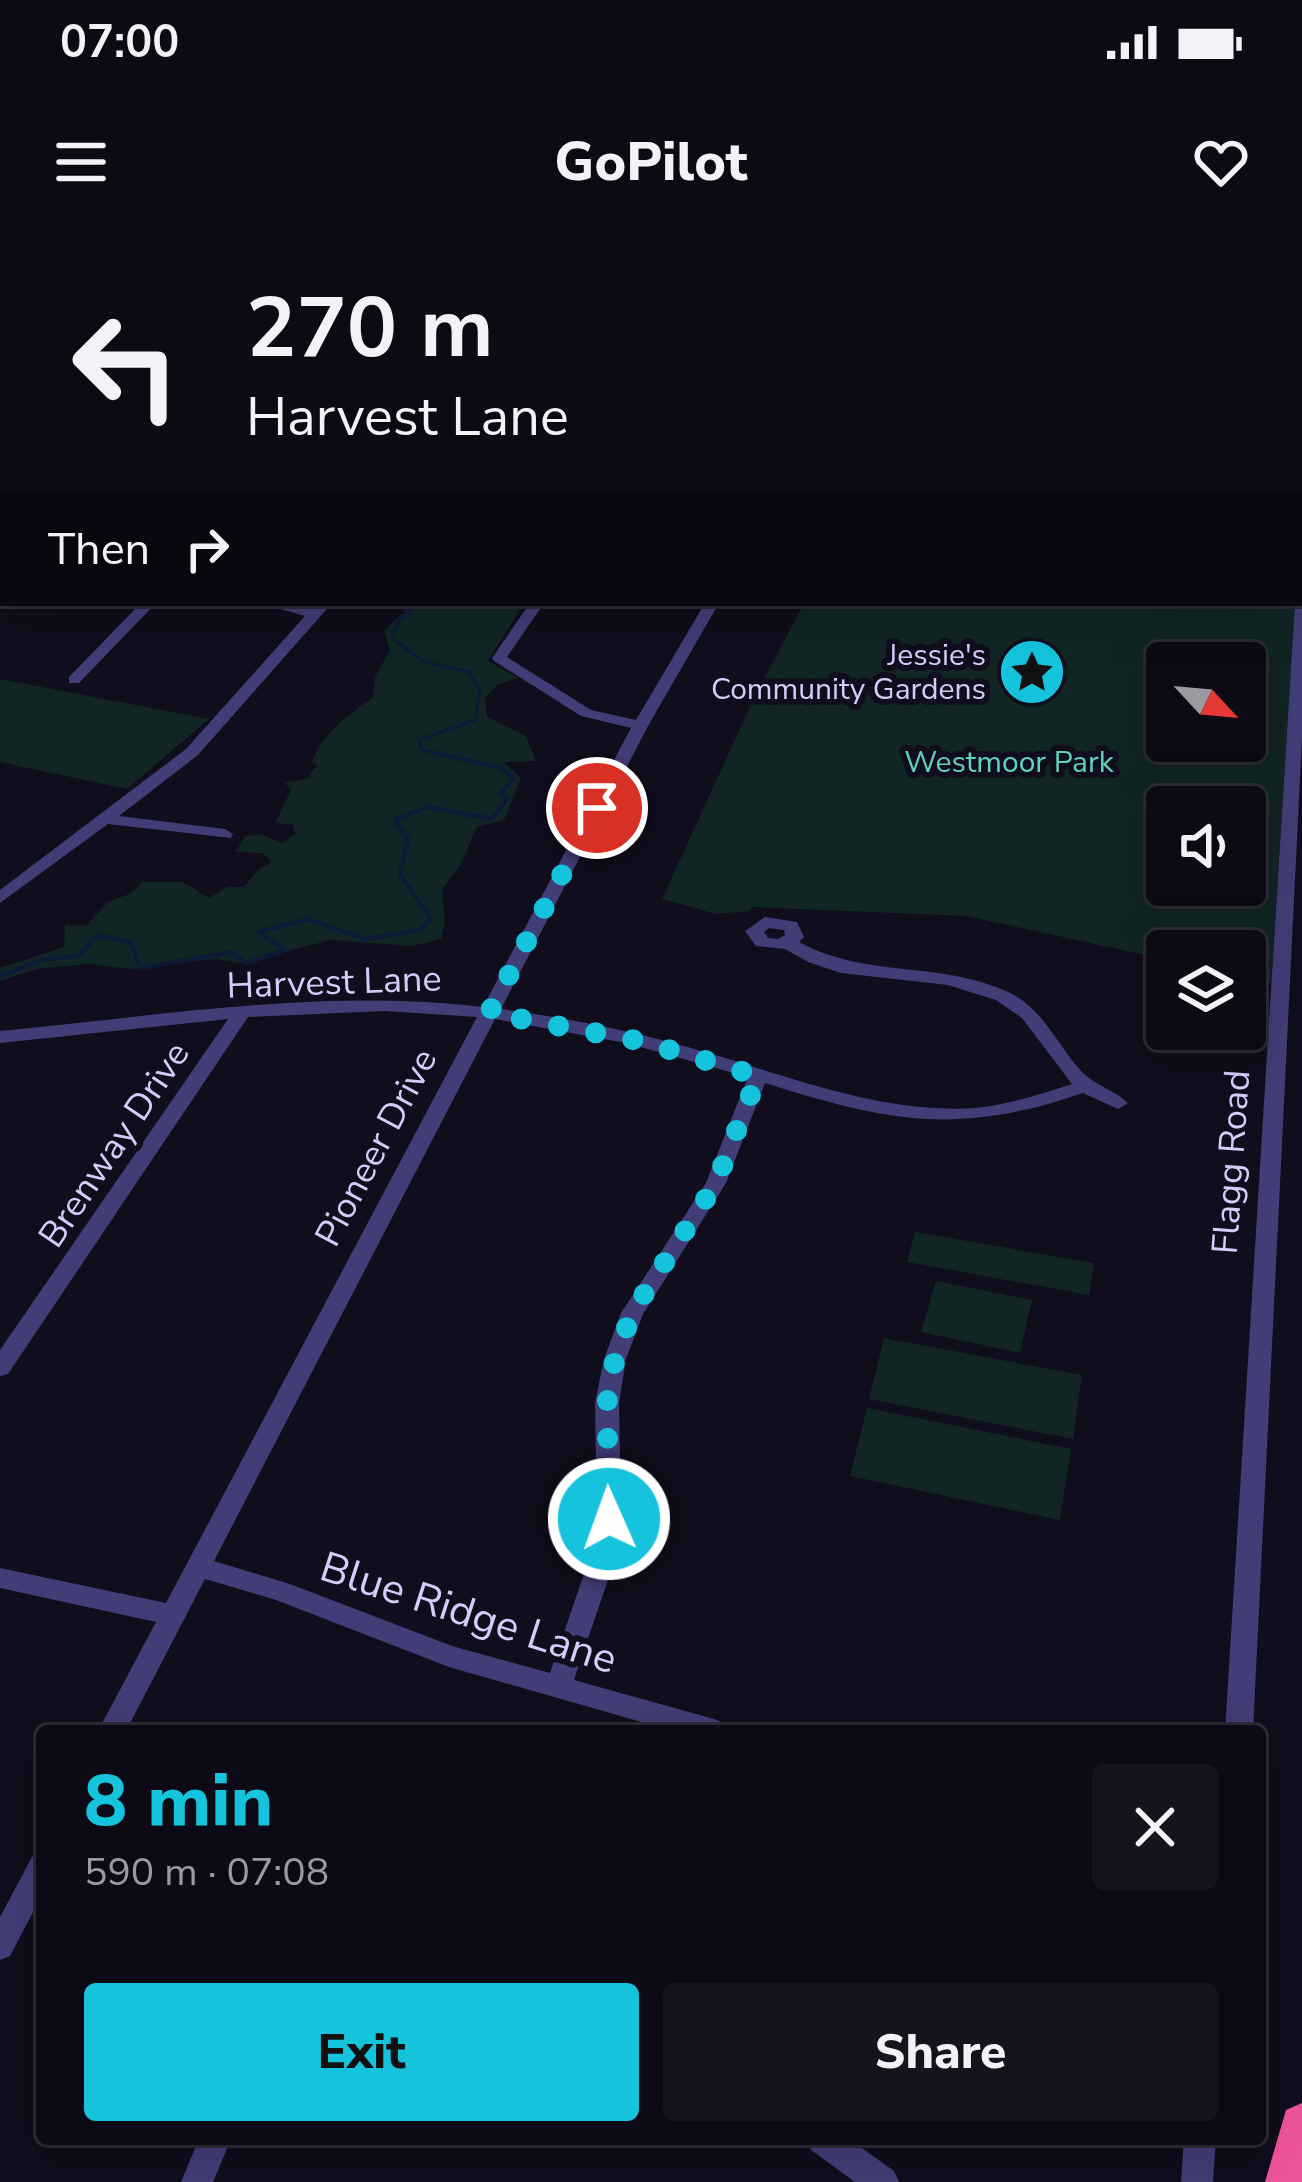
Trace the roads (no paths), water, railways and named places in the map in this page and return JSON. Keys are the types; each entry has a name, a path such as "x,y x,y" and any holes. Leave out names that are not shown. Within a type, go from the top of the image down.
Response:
{"highway":[{"path":"1288,2182 1302,2126"}],"street":[{"path":"74,680 146,606"},
{"path":"535,606 499,658 586,713 640,726"},
{"name":"Pioneer Drive","path":"115,1725 640,726 710,606"},
{"name":"Flagg Road","path":"1239,1725 1293,849 1302,606"},
{"path":"0,898 212,734 319,609"},
{"path":"107,819 225,834"},
{"path":"787,943 835,969 946,978 1005,997 1036,1018 1085,1086 1118,1102"},
{"name":"Harvest Lane","path":"0,1037 404,1006 489,1013 640,1041 872,1107 960,1118 1005,1112 1085,1086"},
{"name":"Brenway Drive","path":"0,1368 239,1016"},
{"path":"559,1686 598,1570 609,1519 607,1403 615,1359 638,1302 716,1183 758,1076"},
{"name":"Blue Ridge Lane","path":"200,1567 281,1591 449,1656 693,1725"},
{"path":"0,1578 172,1615"},
{"path":"0,1946 36,1877"},
{"path":"197,2182 212,2145"},
{"path":"831,2145 883,2182"},
{"path":"1197,2182 1200,2145"}],"waterway":[{"path":"415,606 399,620 392,638 424,662 469,672 480,690 475,720 419,740 422,750 444,755"},
{"path":"0,976 45,959 78,956 98,935 131,943 140,968 232,952 246,963 285,950 258,932 308,919 364,939 420,930 431,919 400,874 408,839 395,820 428,807 492,819 507,799 502,793 513,778 501,768 430,752"}],"place":[{"name":"Jessie's Community Gardens","path":"1032,672"}],"park label":[{"name":"Westmoor Park","path":"1009,762"}]}
